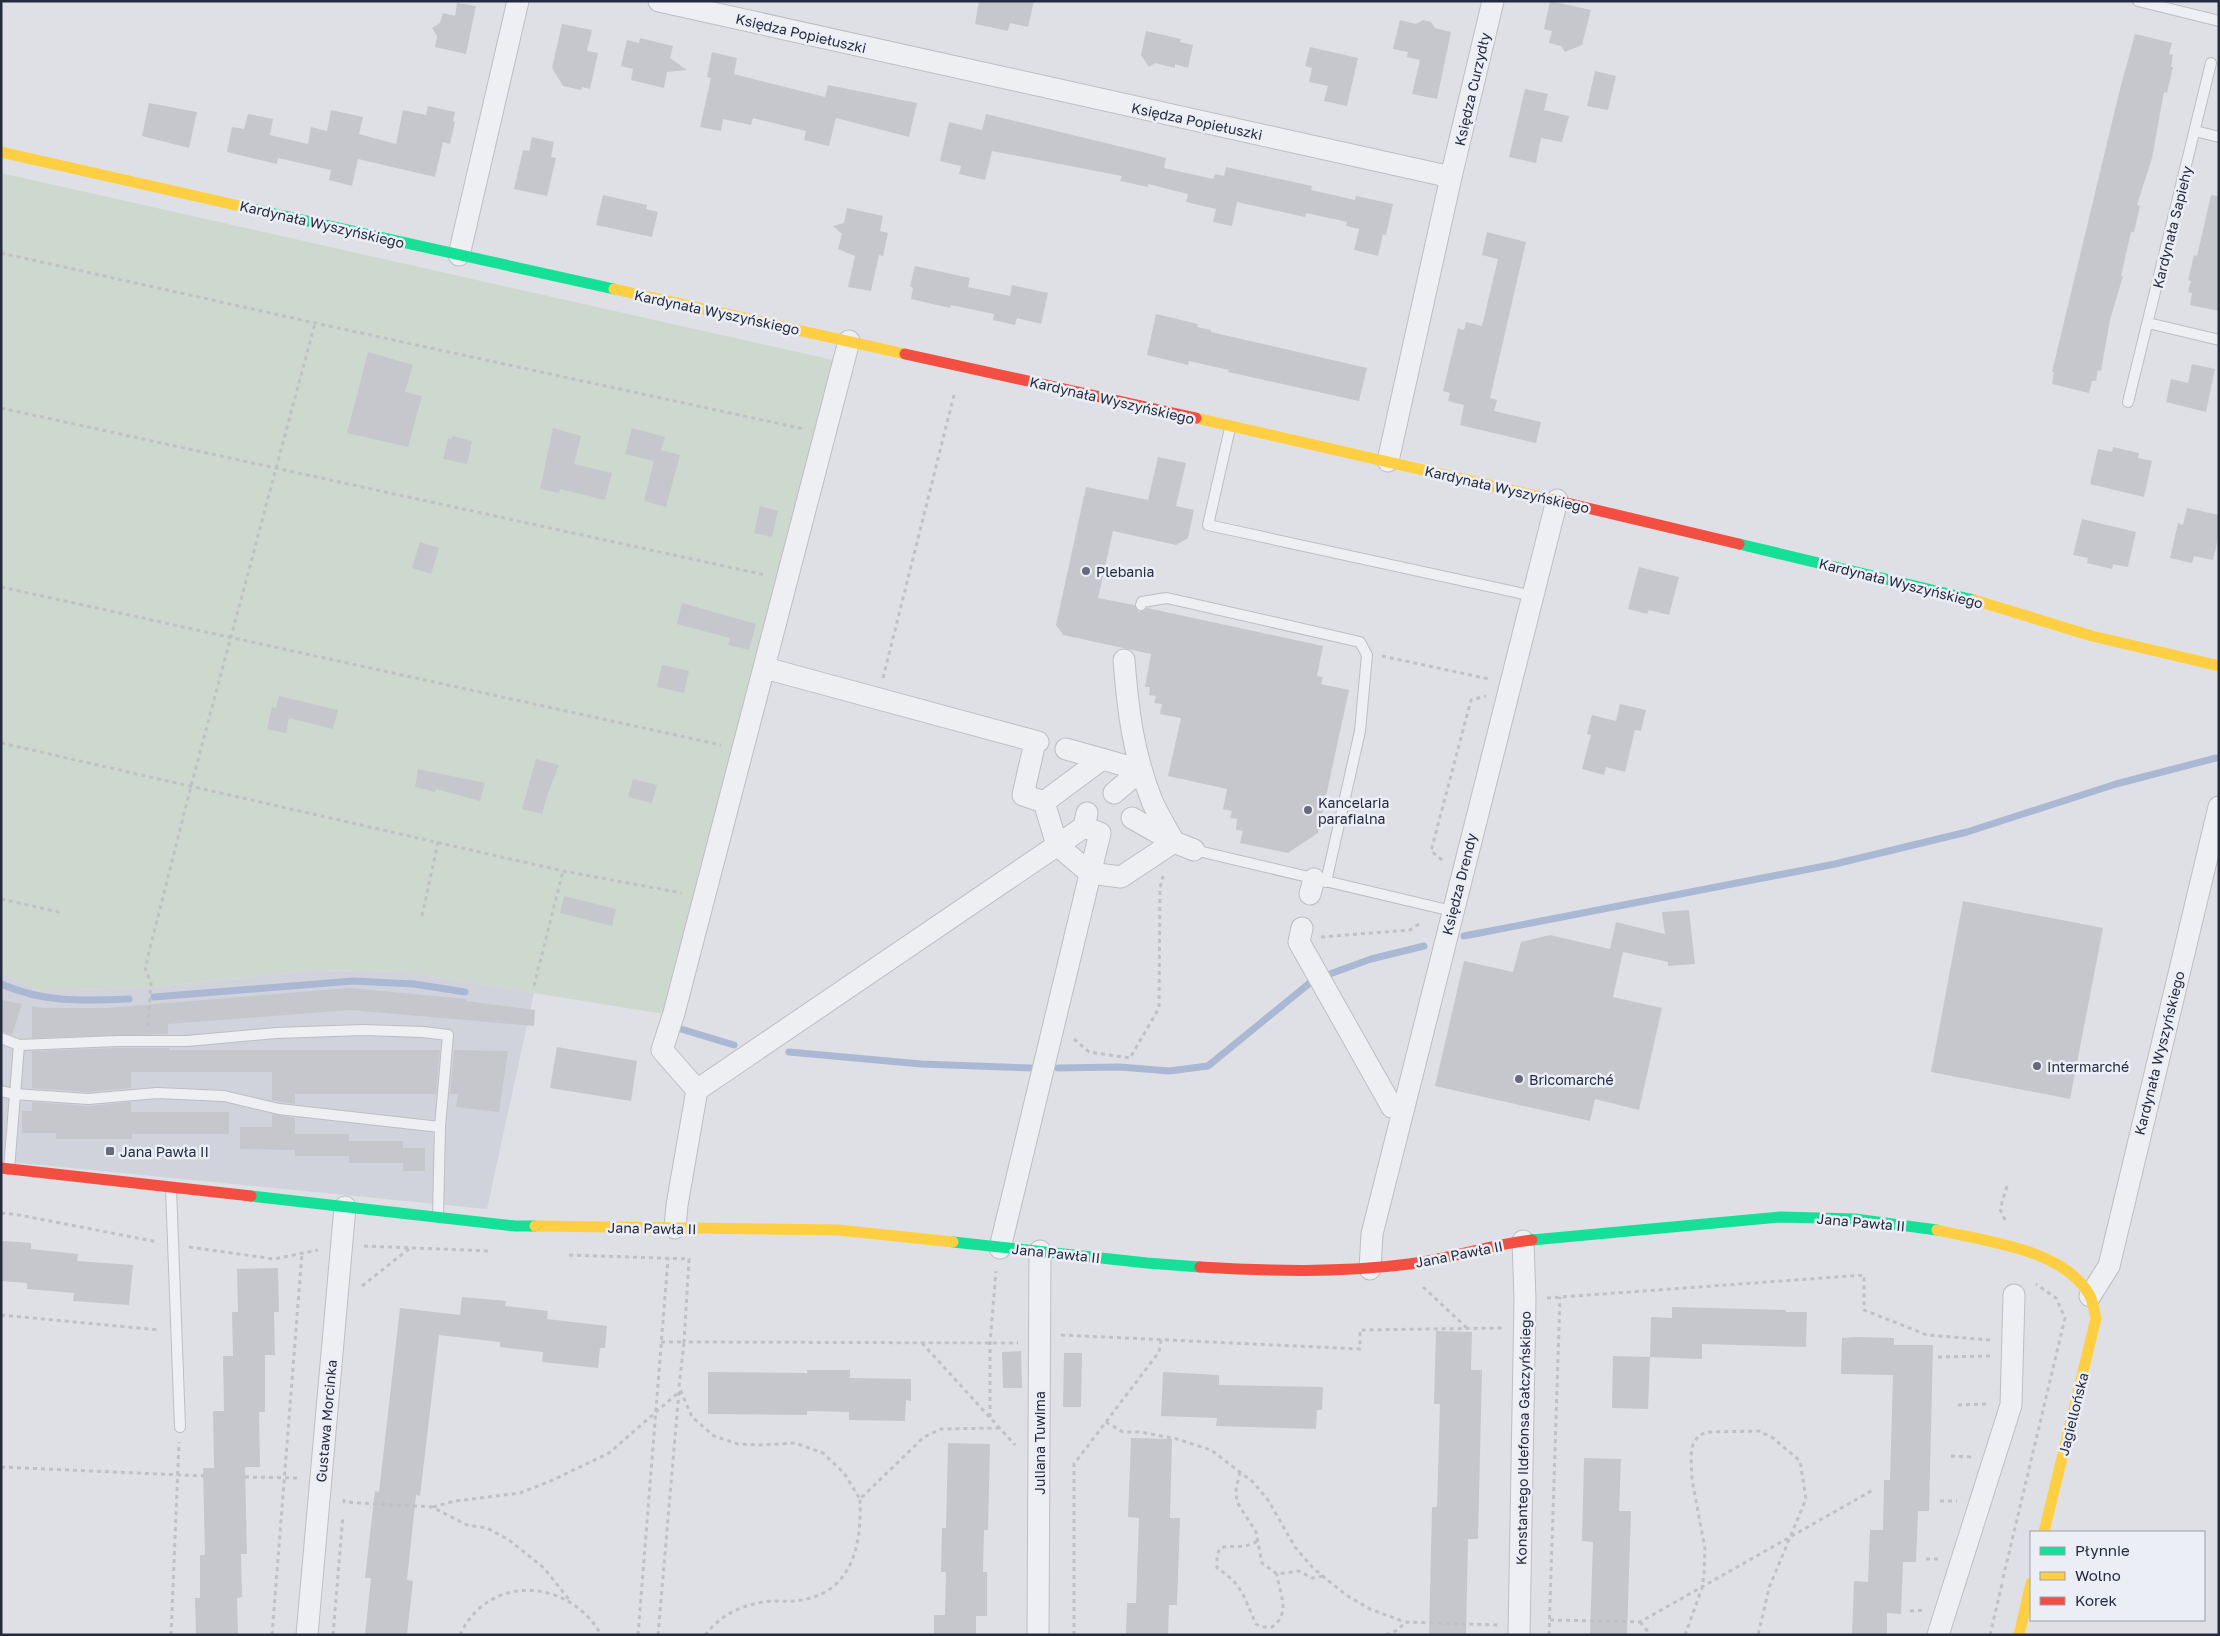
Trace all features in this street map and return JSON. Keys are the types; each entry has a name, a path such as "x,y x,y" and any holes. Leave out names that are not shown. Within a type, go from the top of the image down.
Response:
{"street":[{"path":"459,255 518,1"},
{"name":"Księdza Popiełuszki","path":"659,1 1451,177"},
{"name":"Księdza Curzydły","path":"1451,177 1493,1"},
{"name":"Kardynała Wyszyńskiego","path":"1,152 1557,500 1976,600 2092,636 2219,666"},
{"path":"1388,461 1451,177"},
{"path":"697,1090 662,1050 674,1013 765,668 849,341"},
{"name":"Księdza Drendy","path":"1370,1269 1372,1234 1506,683 1532,596 1557,500"},
{"path":"1124,660 1130,723 1141,770 1153,803 1174,842"},
{"path":"765,668 878,698 1035,746 1023,795 1044,802"},
{"path":"1066,749 1141,770"},
{"path":"1044,802 1102,759"},
{"path":"1114,793 1141,770"},
{"path":"1044,802 1057,845 1090,873 1121,877 1174,842"},
{"name":"Kardynała Wyszyńskiego","path":"2090,1296 2109,1266 2219,807"},
{"path":"1132,818 1174,842 1194,850"},
{"path":"675,1228 677,1205 697,1090 1057,845 1086,820 1100,833 998,1256"},
{"path":"1302,930 1299,942 1392,1107 1403,1109"},
{"name":"Jana Pawła II","path":"5,1168 515,1226 838,1230 998,1256 1040,1251 1147,1263 1249,1270 1370,1269 1412,1264 1523,1242 1781,1217 1855,1219 1926,1228 2039,1254 2071,1272 2090,1296"},
{"name":"Gustawa Morcinka","path":"307,1635 345,1207"},
{"name":"Konstantego Ildefonsa Gałczyńskiego","path":"1512,1630 1525,1299 1523,1242"},
{"name":"Juliana Tuwima","path":"1038,1635 1040,1251"},
{"path":"1938,1635 2011,1405 2014,1295"},
{"name":"Jagiellońska","path":"2044,1531 2096,1318 2090,1296"},
{"path":"2019,1635 2030,1587"}],"lane":[{"path":"2138,1 2219,21"},
{"name":"Kardynała Sapiehy","path":"2128,402 2211,63"},
{"path":"2195,131 2219,137"},
{"path":"2148,323 2219,340"},
{"path":"1231,426 1208,525 1532,596"},
{"path":"1141,605 1142,602 1167,598 1360,642 1367,655 1360,731 1317,885"},
{"path":"1194,850 1317,885 1452,911"},
{"path":"1,1038 19,1045 187,1041 276,1033 363,1030 423,1032 448,1035 440,1127 438,1218"},
{"path":"5,1168 19,1045"},
{"path":"1,1091 14,1094 88,1099 157,1093 224,1096 278,1109 440,1127"},
{"path":"171,1187 180,1427"}],"path":[{"path":"1,253 826,433"},
{"path":"146,1041 151,983 145,968 191,786 315,323"},
{"path":"878,698 955,390"},
{"path":"1,408 788,580"},
{"path":"1,586 743,750"},
{"path":"1387,656 1506,683 1499,693 1471,700 1431,852 1446,864"},
{"path":"1,743 563,871 704,898"},
{"path":"422,916 438,842"},
{"path":"534,986 563,871"},
{"path":"1054,1022 1089,1052 1130,1058 1159,1008 1160,888"},
{"path":"1,899 63,912"},
{"path":"1302,930 1323,938 1410,930 1419,924 1425,905"},
{"path":"1996,1217 2005,1219 2000,1209 2008,1183"},
{"path":"1,1213 173,1245 274,1258 342,1245 498,1252"},
{"path":"361,1295 362,1285 411,1248"},
{"path":"272,1635 286,1477 302,1253"},
{"path":"566,1254 689,1258 684,1342 658,1635"},
{"path":"990,1418 990,1343 998,1256"},
{"path":"638,1635 668,1258"},
{"path":"1412,1264 1414,1279 1468,1329"},
{"path":"1525,1299 1864,1275 1864,1310 1927,1335 1997,1341"},
{"path":"1990,1635 2065,1318 2056,1298 2033,1282"},
{"path":"1549,1635 1560,1297"},
{"path":"1,1315 176,1332"},
{"path":"661,1342 990,1343 1039,1339 1161,1340 1360,1349 1360,1330 1508,1328"},
{"path":"1074,1635 1074,1464 1160,1352 1161,1340"},
{"path":"921,1343 1008,1438"},
{"path":"344,1502 432,1507 455,1501 520,1493 609,1453 679,1390"},
{"path":"679,1390 692,1417 714,1436 738,1444 795,1443 823,1453 844,1473 860,1499 859,1544 844,1575 829,1592 796,1601 764,1601 742,1607 718,1619 705,1635"},
{"path":"1958,1405 1995,1404"},
{"path":"1106,1422 1123,1432 1141,1432 1177,1439 1211,1450 1253,1482 1268,1500 1295,1547 1313,1568 1346,1595 1370,1609 1405,1622 1512,1630"},
{"path":"171,1635 180,1427"},
{"path":"860,1499 924,1437 940,1429 999,1428"},
{"path":"1685,1635 1702,1588 1705,1549 1692,1478 1691,1456 1693,1444 1699,1435 1709,1432 1759,1431 1773,1438 1800,1461 1806,1499 1769,1588 1758,1635"},
{"path":"1951,1456 1975,1457"},
{"path":"1,1467 204,1476"},
{"path":"1240,1471 1236,1489 1237,1502 1256,1532 1262,1562 1277,1574 1284,1601 1283,1616 1272,1627 1262,1627 1256,1624 1246,1596 1233,1580 1217,1568 1216,1562 1220,1548 1228,1546 1244,1548 1257,1541"},
{"path":"245,1476 321,1480"},
{"path":"1550,1620 1640,1622 1873,1490"},
{"path":"333,1635 344,1492"},
{"path":"1940,1501 1966,1502"},
{"path":"432,1507 467,1525 488,1528 509,1540 544,1568 571,1602 593,1621 601,1635"},
{"path":"1277,1574 1299,1571 1312,1578 1324,1576"},
{"path":"460,1635 465,1624 482,1606 504,1594 528,1590 553,1593 571,1602"},
{"path":"1386,1635 1398,1630 1405,1622"},
{"path":"1640,1622 1651,1635"}],"shaded area":[{"path":"1,173 833,360 664,1014 404,972 318,970 144,988 40,991 1,974"},
{"path":"318,970 404,972 534,993 487,1209 1,1161 1,974 40,991 144,988"}],"building":[{"path":"979,1 1034,1 1028,27 1010,23 1008,31 975,24"},
{"path":"1550,1 1591,10 1582,45 1565,52 1561,46 1549,43 1552,31 1544,29"},
{"path":"457,3 476,6 466,54 435,47 437,36 432,28 440,23 443,13 455,16"},
{"path":"1400,20 1416,24 1423,20 1431,22 1435,28 1451,32 1437,99 1412,94 1420,60 1407,57 1408,52 1393,49"},
{"path":"562,24 592,30 587,51 598,53 590,89 582,87 581,90 563,86 552,68"},
{"path":"1146,31 1181,39 1180,42 1193,45 1188,68 1175,64 1175,68 1155,63 1149,67 1141,55"},
{"path":"2135,34 2172,43 2169,54 2173,55 2171,67 2173,67 2167,93 2164,92 2152,158 2137,205 2140,206 2134,232 2131,232 2121,276 2123,276 2110,320 2101,371 2098,370 2096,381 2092,381 2089,393 2052,384 2054,372 2052,372"},
{"path":"640,38 673,46 670,58 687,70 667,72 664,88 631,80 633,69 621,66 627,40 639,43"},
{"path":"1310,47 1358,58 1347,106 1324,101 1328,86 1309,82 1312,68 1305,66"},
{"path":"712,52 737,58 734,74 825,97 828,85 917,103 909,137 836,118 829,146 804,140 806,131 753,118 751,125 723,119 721,131 700,127 711,78 707,77"},
{"path":"1595,71 1616,76 1608,110 1587,106"},
{"path":"1525,89 1548,94 1544,110 1569,116 1562,142 1541,138 1536,163 1509,157"},
{"path":"149,103 197,112 189,148 142,136"},
{"path":"428,106 455,112 453,121 455,122 450,144 443,142 435,177 358,159 352,186 329,180 331,170 278,158 277,164 227,152 232,127 244,129 248,114 273,119 270,135 308,144 311,127 327,131 331,110 363,117 359,134 396,144 403,110 426,115"},
{"path":"986,114 1166,158 1164,168 1213,179 1215,174 1224,176 1226,167 1312,186 1311,190 1355,200 1356,196 1393,204 1386,235 1383,234 1378,256 1354,250 1359,229 1346,226 1347,222 1306,213 1305,217 1237,202 1232,226 1213,222 1216,209 1186,202 1188,194 1148,184 1148,187 1120,181 1122,176 992,151 985,180 959,174 961,166 940,161 949,122 982,130"},
{"path":"532,137 554,142 551,157 556,158 547,196 514,189 523,150 529,151"},
{"path":"603,195 647,205 646,209 658,212 652,237 596,225"},
{"path":"2211,195 2219,196 2219,311 2190,305 2192,293 2188,292 2191,281 2188,280 2194,255 2197,256"},
{"path":"847,208 883,216 880,231 888,233 883,256 879,255 871,291 848,287 855,256 838,249 842,234 833,226 844,223"},
{"path":"1487,232 1526,242 1490,398 1497,400 1494,411 1541,422 1536,443 1460,425 1464,405 1448,401 1450,393 1443,391 1458,328 1464,330 1466,322 1482,326 1498,259 1482,255"},
{"path":"915,266 970,278 968,287 1010,296 1012,285 1048,293 1041,324 1017,318 1015,325 993,320 994,314 951,305 950,308 911,299 913,288 910,286"},
{"path":"1156,314 1198,324 1197,327 1211,330 1211,332 1367,368 1359,401 1228,372 1229,370 1189,361 1188,365 1147,355"},
{"path":"368,352 413,365 405,392 422,396 408,447 347,433"},
{"path":"2192,364 2215,369 2206,412 2166,402 2171,379 2188,383"},
{"path":"553,428 581,436 574,464 612,473 605,500 560,489 559,493 540,489"},
{"path":"632,428 665,437 661,450 680,455 666,507 644,501 654,461 625,454"},
{"path":"452,436 472,441 467,464 443,459 448,438 452,439"},
{"path":"2113,447 2139,453 2138,458 2152,461 2144,497 2090,484 2098,449 2112,452"},
{"path":"1158,457 1186,463 1176,506 1194,510 1188,538 1176,545 1113,531 1098,598 1134,605 1139,612 1147,608 1323,646 1317,676 1323,677 1321,684 1349,690 1318,833 1288,853 1240,843 1243,831 1236,830 1237,819 1230,818 1232,811 1223,809 1227,789 1168,776 1181,718 1160,714 1162,704 1154,703 1156,696 1149,695 1150,687 1145,687 1151,654 1063,635 1056,625 1086,487 1148,500"},
{"path":"760,506 778,511 772,537 754,533"},
{"path":"2187,508 2219,515 2219,534 2213,560 2194,556 2192,563 2170,558 2178,523 2183,525"},
{"path":"2082,519 2136,532 2128,567 2113,564 2112,569 2087,563 2088,558 2073,555"},
{"path":"420,542 439,548 431,574 412,568"},
{"path":"1639,567 1679,577 1669,615 1649,610 1647,614 1628,609"},
{"path":"682,603 756,624 749,650 728,645 730,638 677,624"},
{"path":"662,665 689,671 684,693 657,687"},
{"path":"279,696 338,710 333,729 289,718 286,733 267,729 272,707 276,708"},
{"path":"1620,704 1646,710 1641,731 1635,730 1625,772 1606,767 1604,775 1582,769 1591,735 1587,734 1592,715 1616,721"},
{"path":"536,759 559,765 542,814 522,809"},
{"path":"418,769 485,783 480,801 436,789 435,792 415,787"},
{"path":"633,779 657,785 652,803 628,797"},
{"path":"564,896 616,909 612,926 560,913"},
{"path":"1963,901 2103,928 2070,1099 1931,1072"},
{"path":"1689,910 1695,964 1668,966 1668,962 1623,952 1613,997 1662,1008 1639,1110 1595,1099 1590,1121 1435,1086 1464,961 1513,972 1521,942 1550,935 1610,949 1616,922 1665,934 1662,912"},
{"path":"349,988 466,999 466,1001 535,1010 534,1026 351,1010 168,1024 168,1034 32,1038 32,1006 43,1008 107,1008"},
{"path":"1,1000 22,1004 12,1035 1,1031"},
{"path":"557,1047 637,1061 631,1101 550,1088"},
{"path":"169,1048 169,1050 440,1050 436,1094 295,1094 295,1104 280,1102 272,1100 272,1072 131,1072 131,1088 88,1092 32,1088 32,1051"},
{"path":"454,1050 508,1051 499,1112 456,1107 458,1094 450,1094"},
{"path":"32,1102 88,1106 131,1102 131,1112 229,1112 229,1134 132,1134 132,1139 56,1139 56,1133 22,1133 22,1111 32,1111"},
{"path":"272,1114 295,1118 295,1134 349,1134 349,1141 403,1141 403,1148 425,1148 425,1171 403,1171 403,1163 349,1163 349,1156 295,1156 295,1150 240,1149 240,1127 272,1127"},
{"path":"1,1242 31,1243 31,1249 78,1254 77,1261 133,1265 129,1305 73,1301 74,1293 27,1289 27,1283 1,1281"},
{"path":"278,1268 279,1312 274,1312 275,1355 265,1355 265,1412 259,1412 260,1467 245,1467 247,1554 241,1554 242,1597 237,1598 238,1635 196,1635 195,1598 200,1598 200,1555 205,1555 203,1468 214,1468 213,1411 224,1411 223,1356 233,1356 232,1312 238,1312 237,1269"},
{"path":"462,1297 506,1301 505,1306 548,1311 547,1319 607,1326 605,1348 600,1348 598,1368 542,1362 543,1352 500,1347 500,1342 439,1335 420,1496 416,1495 407,1580 413,1581 407,1635 365,1635 371,1578 365,1578 375,1491 379,1492 400,1308 460,1315"},
{"path":"1672,1307 1807,1312 1806,1347 1702,1344 1702,1359 1650,1357 1651,1317 1672,1318"},
{"path":"1436,1331 1472,1332 1471,1370 1482,1370 1478,1539 1468,1539 1466,1635 1429,1635 1432,1507 1437,1507 1440,1404 1434,1404"},
{"path":"1842,1338 1894,1338 1894,1345 1933,1345 1929,1511 1918,1511 1916,1562 1903,1562 1901,1614 1887,1613 1887,1634 1852,1635 1854,1581 1868,1582 1870,1530 1883,1530 1884,1480 1890,1480 1893,1375 1841,1374"},
{"path":"1021,1351 1022,1388 1003,1388 1002,1352"},
{"path":"1064,1353 1082,1353 1081,1407 1063,1407"},
{"path":"1613,1356 1650,1357 1648,1409 1612,1408"},
{"path":"807,1370 850,1370 850,1378 911,1379 911,1401 906,1400 905,1421 849,1420 849,1412 807,1411 807,1415 708,1414 708,1372 807,1373"},
{"path":"1163,1372 1219,1375 1219,1385 1323,1387 1322,1410 1317,1410 1316,1429 1216,1426 1217,1418 1161,1416"},
{"path":"1131,1438 1172,1439 1170,1518 1180,1518 1177,1605 1169,1605 1168,1635 1126,1635 1127,1603 1136,1603 1139,1518 1128,1517"},
{"path":"948,1443 990,1444 988,1530 984,1530 983,1572 987,1572 987,1616 976,1616 976,1635 934,1635 934,1615 945,1615 946,1572 941,1572 942,1528 946,1528"},
{"path":"1584,1458 1621,1459 1619,1511 1631,1511 1627,1635 1590,1635 1593,1542 1582,1541"}],"waterway":[{"path":"1464,936 1835,864 1967,832 2116,784 2216,758"},
{"path":"1327,975 1371,959 1424,946"},
{"path":"154,997 353,981 414,984 465,992"},
{"path":"1058,1068 1120,1067 1169,1071 1208,1066 1311,982"},
{"path":"1,984 33,995 49,998 80,1000 129,999"},
{"path":"681,1029 734,1045"},
{"path":"789,1052 921,1064 1031,1068"}],"traffic: fast":[{"path":"253,209 614,289"},
{"path":"1739,544 1974,600"},
{"path":"251,1196 515,1226 535,1226"},
{"path":"1532,1240 1781,1217 1855,1219 1937,1230"},
{"path":"953,1242 1200,1267"}],"traffic: slow":[{"path":"1,152 253,209"},
{"path":"614,289 905,354"},
{"path":"1196,418 1554,500"},
{"path":"1974,600 2092,636 2219,666"},
{"path":"535,1226 838,1230 953,1242"},
{"path":"1937,1230 1999,1243 2043,1257 2062,1267 2078,1280 2091,1298 2096,1318 2044,1531"},
{"path":"2019,1635 2030,1587"}],"traffic: jam":[{"path":"905,354 1196,418"},
{"path":"1554,500 1739,544"},
{"path":"1,1168 251,1196"},
{"path":"1200,1267 1305,1270 1383,1267 1425,1262 1532,1240"}],"place":[{"name":"Plebania","path":"1086,571"},
{"name":"Kancelaria parafialna","path":"1308,810"},
{"name":"Intermarché","path":"2037,1066"},
{"name":"Bricomarché","path":"1519,1079"},
{"name":"Jana Pawła II","path":"110,1151"}]}
